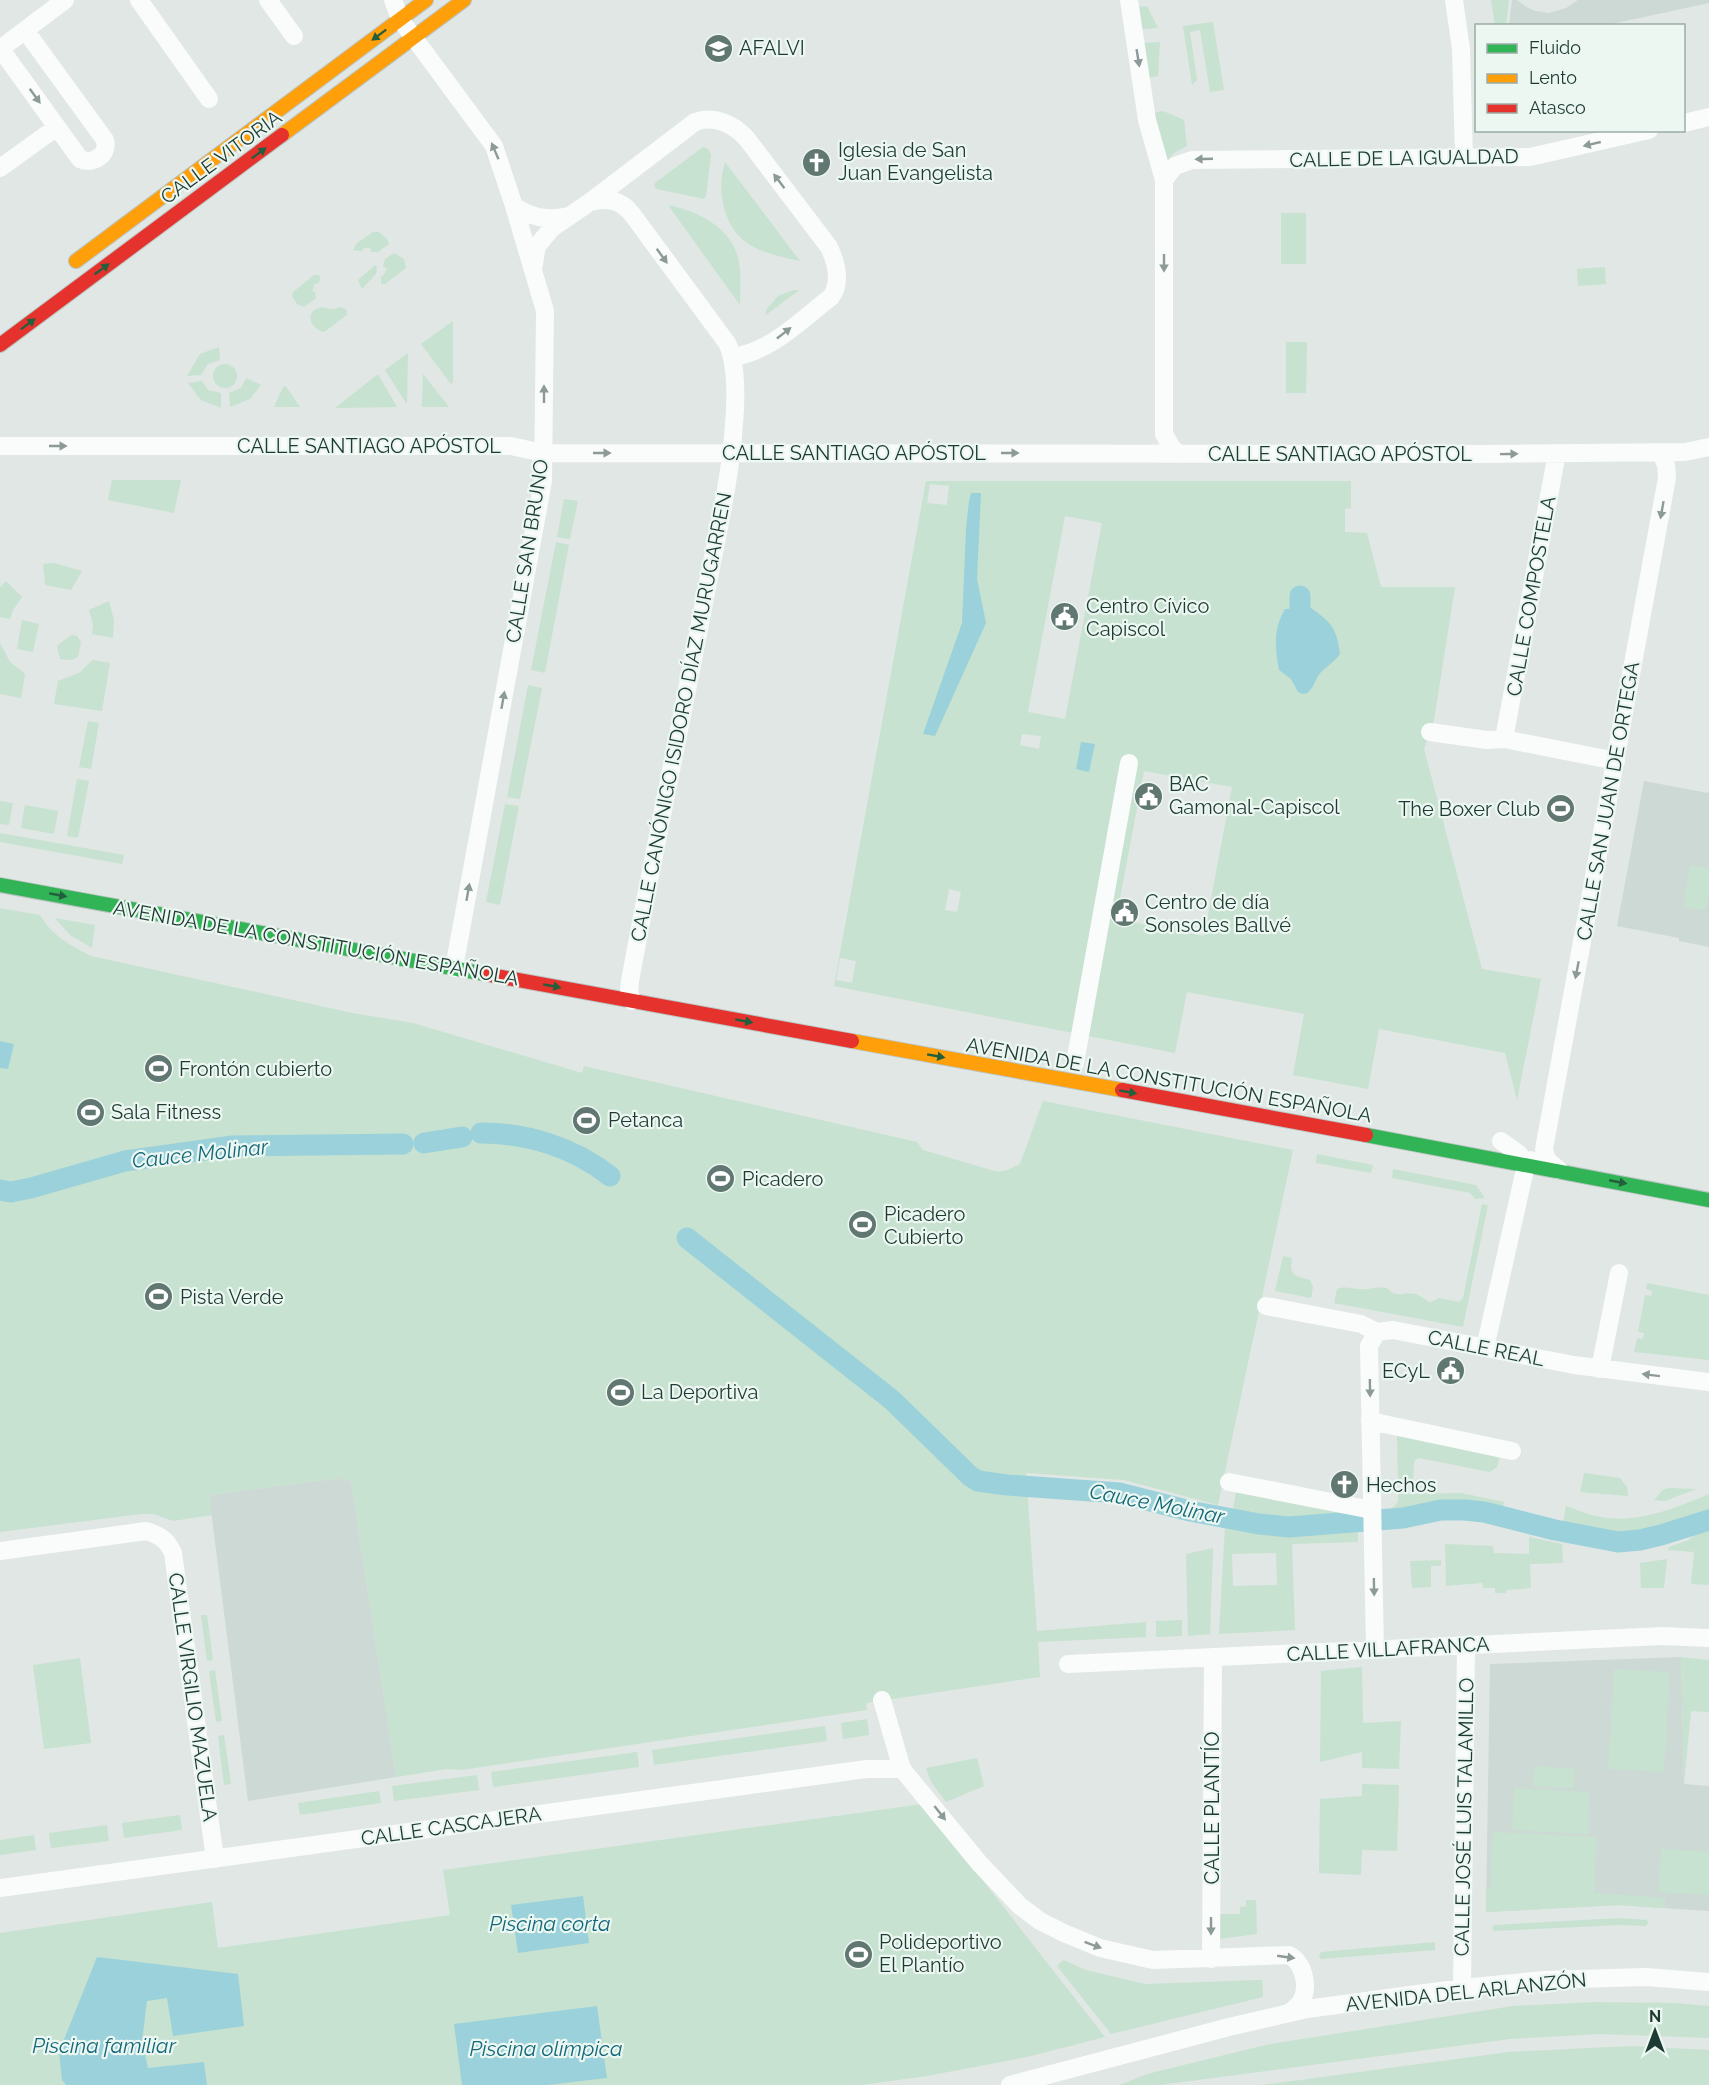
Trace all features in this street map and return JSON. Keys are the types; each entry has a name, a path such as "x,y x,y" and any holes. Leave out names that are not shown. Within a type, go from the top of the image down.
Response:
{"highway":[{"name":"CALLE VITORIA","path":"68,267 426,0"},
{"name":"CALLE VITORIA","path":"0,345 464,0"},
{"name":"AVENIDA DE LA CONSTITUCIÓN ESPAÑOLA","path":"0,885 1709,1200"},
{"path":"1495,1140 1549,1150"}],"street":[{"path":"25,30 105,140 107,147 104,153 93,161 86,162 80,159 0,49 25,30 65,0"},
{"path":"139,0 209,99"},
{"path":"267,0 294,36"},
{"name":"CALLE SAN BRUNO","path":"393,0 400,19 413,38 494,146 544,311 543,481 454,968"},
{"path":"1129,0 1147,120 1164,180 1163,424 1165,437 1179,454"},
{"path":"1454,0 1461,49 1464,158"},
{"path":"1685,123 1709,117"},
{"path":"533,274 537,246 552,228 695,122 710,119 735,128 747,139 829,247 838,280 834,292 831,297 760,350 748,355 732,357 727,344 627,209 618,202 610,200 590,202"},
{"path":"0,168 57,127"},
{"name":"CALLE DE LA IGUALDAD","path":"1164,180 1175,166 1201,159 1530,157 1640,132"},
{"path":"627,209 623,194 624,185 636,166"},
{"path":"514,206 527,215 541,219 555,219 571,215"},
{"name":"CALLE CANÓNIGO ISIDORO DÍAZ MURUGARREN","path":"632,1001 629,992 630,981 684,706 730,452 734,423 732,357"},
{"path":"734,423 745,440 752,447 763,452"},
{"name":"CALLE SANTIAGO APÓSTOL","path":"0,446 511,446 543,453 1179,454 1661,453 1685,452 1709,447"},
{"name":"CALLE COMPOSTELA","path":"1504,739 1557,453"},
{"name":"CALLE SAN JUAN DE ORTEGA","path":"1549,1150 1667,478 1666,465 1661,453"},
{"path":"1430,732 1487,740 1504,739 1616,761"},
{"path":"1074,1063 1129,763"},
{"path":"1495,1140 1519,1154 1526,1165"},
{"path":"1485,1348 1526,1165 1549,1150"},
{"path":"1549,1150 1547,1160 1560,1171"},
{"path":"1600,1369 1619,1273"},
{"name":"CALLE REAL","path":"1266,1306 1362,1324 1377,1332 1393,1330 1600,1369 1709,1382"},
{"path":"1375,1649 1369,1346 1377,1332"},
{"path":"1370,1421 1512,1451"},
{"path":"1229,1482 1372,1517"},
{"name":"CALLE VIRGILIO MAZUELA","path":"0,1551 146,1531 164,1538 173,1553 215,1858"},
{"name":"CALLE VILLAFRANCA","path":"1068,1664 1681,1635 1709,1638"},
{"name":"CALLE JOSÉ LUIS TALAMILLO","path":"1461,1988 1466,1645"},
{"name":"CALLE PLANTÍO","path":"1211,1959 1213,1657"},
{"path":"882,1700 902,1769 980,1864 1020,1906 1040,1921 1084,1942 1121,1954 1154,1960 1289,1955 1297,1959 1302,1967 1304,1987 1302,2000 1289,2013"},
{"name":"CALLE CASCAJERA","path":"0,1888 867,1769 902,1769"},
{"name":"AVENIDA DEL ARLANZÓN","path":"1010,2085 1289,2013 1330,2006 1461,1988 1543,1980 1646,1977 1709,1982"},
{"name":"AVENIDA DEL ARLANZÓN","path":"1304,1987 1316,2002 1330,2006"}],"shaded area":[{"path":"1512,0 1517,0 1536,11 1549,13 1566,8 1578,0 1709,0 1709,3 1612,24 1509,24"},
{"path":"1644,781 1708,793 1709,790 1709,947 1679,941 1679,938 1617,926"},
{"path":"340,1478 351,1482 396,1777 248,1801 209,1495"},
{"path":"1681,1657 1684,1784 1709,1786 1709,1911 1618,1905 1486,1912 1490,1664"}],"green space":[{"path":"1491,0 1509,0 1506,24 1495,24"},
{"path":"1147,6 1158,28 1141,29 1137,7"},
{"path":"1213,22 1224,90 1210,92 1200,30 1190,32 1197,80 1192,85 1183,26"},
{"path":"1160,42 1158,76 1149,78 1143,43"},
{"path":"1163,111 1184,120 1187,146 1174,153 1165,163 1153,113"},
{"path":"703,147 708,149 711,155 704,199 657,189 654,186 655,183"},
{"path":"725,162 800,261 761,250 741,238 733,229 727,218 722,198 721,182"},
{"path":"668,205 700,215 726,235 739,260 740,305"},
{"path":"1281,213 1306,213 1306,264 1281,264"},
{"path":"373,232 379,232 389,244 378,252 371,252 370,248 363,248 363,251 353,250 357,243"},
{"path":"394,253 404,259 406,268 385,284 381,284 381,276 387,268 383,267 385,259"},
{"path":"375,265 377,266 376,274 362,289 358,280"},
{"path":"1605,267 1606,284 1578,286 1577,269"},
{"path":"314,275 319,275 320,280 318,284 315,283 312,292 315,291 316,298 304,307 297,304 292,296 293,292"},
{"path":"799,290 766,315 766,310 778,296"},
{"path":"339,307 346,309 347,315 324,332 319,331 313,325 311,317 314,310"},
{"path":"453,321 453,382 451,384 421,344"},
{"path":"1286,342 1307,342 1306,393 1286,393"},
{"path":"219,347 220,360 208,364 201,375 187,376 200,354"},
{"path":"408,353 407,402 406,403 385,370"},
{"path":"225,364 230,365 236,371 236,381 230,387 225,388 220,387 214,381 213,376 214,371 220,365"},
{"path":"378,374 397,407 335,408"},
{"path":"423,374 449,407 422,407"},
{"path":"246,378 261,385 250,399 230,407 229,393 241,388"},
{"path":"202,381 208,390 221,393 221,408 201,400 188,383"},
{"path":"285,386 287,388 300,407 274,407"},
{"path":"112,480 181,480 174,513 108,500"},
{"path":"926,481 1351,481 1351,508 1345,509 1345,532 1367,533 1381,587 1455,587 1434,720 1424,749 1482,969 1541,979 1517,1100 1505,1053 1379,1029 1368,1089 1293,1075 1304,1014 1187,992 1175,1053 834,986","holes":["930,484 949,486 947,505 927,503","1065,516 1102,523 1065,719 1028,712","1022,734 1041,736 1039,749 1020,745","1144,771 1232,787 1204,936 1116,919","949,889 961,892 957,912 945,910","840,958 856,961 852,983 836,980"]},
{"path":"564,499 578,501 570,539 557,537"},
{"path":"556,542 569,545 545,673 531,670"},
{"path":"54,563 82,571 71,590 45,585 43,564"},
{"path":"6,581 22,597 10,619 0,617 0,587"},
{"path":"109,601 114,620 113,638 92,634 93,625 89,610"},
{"path":"22,620 39,624 33,652 17,649"},
{"path":"72,635 77,636 81,642 78,657 71,660 60,659 57,647"},
{"path":"0,643 10,662 25,674 21,698 0,694"},
{"path":"93,660 110,663 102,711 54,704 58,681 79,673"},
{"path":"528,685 542,688 520,799 507,797"},
{"path":"88,721 99,723 91,769 79,767"},
{"path":"77,779 89,781 78,838 67,836"},
{"path":"0,801 13,803 9,825 0,824"},
{"path":"505,804 519,806 500,905 486,902"},
{"path":"25,805 58,811 54,834 21,828"},
{"path":"0,833 124,855 122,864 0,842"},
{"path":"1690,865 1709,868 1706,910 1683,907"},
{"name":"La Deportiva","path":"0,908 40,915 56,935 91,956 352,1013 413,1023 582,1073 584,1066 917,1142 923,1150 998,1172 1020,1164 1043,1101 1293,1150 1218,1505 1124,1480 1026,1473 1037,1631 1146,1622 1146,1637 1038,1642 1040,1677 866,1703 867,1710 461,1770 447,1769 396,1777 351,1482 340,1478 209,1495 212,1515 173,1521 154,1514 141,1514 0,1532"},
{"path":"55,918 95,925 92,948 70,935"},
{"path":"1317,1154 1373,1165 1371,1173 1316,1163"},
{"path":"1393,1169 1476,1185 1485,1198 1475,1199 1470,1193 1392,1178"},
{"path":"1482,1204 1488,1205 1463,1327 1334,1303 1337,1289 1345,1288 1387,1288 1394,1293 1413,1294 1431,1302 1439,1298 1459,1302 1463,1298"},
{"path":"1283,1256 1292,1258 1291,1268 1294,1274 1310,1280 1313,1287 1311,1298 1275,1291"},
{"path":"1647,1283 1709,1295 1709,1360 1634,1352 1637,1338 1643,1339 1644,1333 1638,1332 1645,1295 1651,1296 1652,1291 1646,1289"},
{"path":"1397,1436 1500,1455 1497,1467 1490,1472 1419,1458 1414,1461 1413,1481 1398,1481"},
{"path":"1584,1473 1620,1478 1627,1487 1628,1496 1580,1492"},
{"path":"1669,1488 1696,1489 1665,1501 1654,1500 1663,1490"},
{"path":"1236,1490 1358,1514 1358,1519 1300,1521 1233,1510"},
{"path":"1461,1493 1504,1502 1502,1511 1481,1504 1463,1502 1387,1513 1398,1502 1398,1494"},
{"path":"1709,1494 1709,1516 1644,1536 1614,1539 1562,1528 1566,1506 1597,1516 1615,1519 1628,1518 1670,1509"},
{"path":"1225,1526 1291,1530 1358,1528 1358,1542 1292,1544 1295,1630 1219,1634","holes":["1276,1553 1277,1585 1233,1586 1232,1554"]},
{"path":"1709,1529 1709,1585 1691,1584 1694,1552 1668,1550 1669,1547 1689,1540 1695,1534"},
{"path":"1529,1537 1562,1544 1563,1563 1530,1564 1531,1588 1495,1593 1495,1588 1483,1588 1482,1583 1446,1586 1445,1544 1493,1546 1494,1553 1529,1554"},
{"path":"1213,1548 1210,1634 1188,1636 1186,1554"},
{"path":"1667,1559 1664,1588 1641,1588 1640,1563"},
{"path":"1441,1560 1441,1566 1431,1566 1431,1587 1412,1588 1410,1561"},
{"path":"201,1615 207,1615 213,1660 207,1661"},
{"path":"1182,1620 1182,1636 1156,1637 1156,1621"},
{"path":"1681,1657 1709,1660 1709,1712 1691,1711 1684,1784"},
{"path":"80,1658 91,1743 44,1749 33,1665"},
{"path":"1362,1667 1363,1723 1401,1721 1399,1769 1362,1768 1362,1752 1320,1762 1321,1671"},
{"path":"1614,1669 1670,1672 1664,1772 1608,1769"},
{"path":"215,1670 222,1721 216,1722 209,1671"},
{"path":"867,1719 869,1735 843,1739 841,1723"},
{"path":"825,1726 827,1741 654,1765 652,1750"},
{"path":"224,1735 231,1784 224,1785 218,1736"},
{"path":"637,1752 639,1767 493,1787 491,1772"},
{"path":"977,1758 984,1786 946,1802 931,1782 926,1768"},
{"path":"1535,1766 1575,1769 1574,1788 1533,1786"},
{"path":"477,1775 479,1790 394,1801 392,1786"},
{"path":"1362,1784 1399,1785 1397,1851 1362,1850 1361,1875 1319,1873 1320,1799 1362,1796"},
{"path":"1514,1788 1589,1792 1588,1834 1512,1830"},
{"path":"379,1791 381,1803 300,1815 298,1803"},
{"path":"923,1804 1105,2037 1027,2057 927,2076 861,2085 0,2085 0,1933 212,1902 218,1948 450,1915 443,1870"},
{"path":"180,1815 182,1830 124,1838 122,1823"},
{"path":"107,1825 109,1841 51,1848 49,1833"},
{"path":"1492,1832 1597,1837 1594,1893 1665,1898 1665,1908 1618,1905 1486,1912 1486,1888 1490,1888"},
{"path":"34,1835 36,1850 0,1855 0,1840"},
{"path":"1661,1849 1709,1852 1709,1895 1658,1892"},
{"path":"1246,1900 1256,1900 1257,1934 1219,1939 1219,1914 1240,1914 1240,1907 1246,1906"},
{"path":"1620,1918 1647,1920 1648,1923 1646,1926 1620,1925 1494,1931 1492,1928 1494,1925"},
{"path":"1435,1942 1435,1950 1321,1959 1319,1956 1321,1952"},
{"path":"1063,1960 1086,1970 1145,1984 1262,1980 1263,1997 1111,2034 1057,1966"},
{"path":"1596,2002 1709,2006 1709,2038 1599,2034 1510,2039 1160,2085 1120,2085 1147,2074 1270,2044 1513,2006"},
{"path":"1630,2046 1709,2050 1709,2085 1262,2085 1509,2052"}],"water":[{"path":"971,493 981,493 977,579 986,623 935,736 923,734 962,623 966,529"},
{"path":"1311,608 1332,627 1340,654 1320,673 1309,691 1303,694 1298,692 1291,679 1279,670 1276,639 1278,624 1285,609"},
{"path":"1081,742 1095,744 1089,772 1076,769"},
{"path":"0,1041 14,1044 8,1069 0,1068"},
{"name":"Piscina corta","path":"583,1896 589,1943 518,1953 511,1905"},
{"name":"Piscina familiar","path":"97,1957 238,1974 244,2026 173,2036 167,1998 147,2001 142,2041 148,2068 204,2062 207,2085 66,2085 62,2080 59,2052"},
{"name":"Piscina olímpica","path":"597,2006 607,2078 548,2085 462,2085 454,2024"}],"waterway":[{"path":"1300,596 1300,608"},
{"name":"Cauce Molinar","path":"481,1133 515,1136 549,1144 581,1157 610,1176"},
{"name":"Cauce Molinar","path":"424,1143 462,1137"},
{"name":"Cauce Molinar","path":"0,1190 11,1192 31,1188 125,1161 233,1146 403,1144"},
{"name":"Cauce Molinar","path":"687,1238 892,1400 970,1476 978,1481 1119,1493 1190,1511 1259,1524 1289,1527 1403,1518 1441,1510 1464,1510 1484,1512 1555,1530 1618,1542 1661,1535 1709,1520"}],"traffic: fast":[{"path":"0,885 485,974"},
{"path":"1366,1135 1709,1200"}],"traffic: slow":[{"path":"76,261 426,0"},
{"path":"282,135 464,0"},
{"path":"852,1041 1122,1090"}],"traffic: jam":[{"path":"0,345 282,135"},
{"path":"485,974 852,1041"},
{"path":"1122,1090 1366,1135"}],"place":[{"name":"AFALVI","path":"718,48"},
{"name":"Iglesia de San Juan Evangelista","path":"817,162"},
{"name":"Centro Cívico Capiscol","path":"1065,617"},
{"name":"BAC Gamonal-Capiscol","path":"1148,796"},
{"name":"The Boxer Club","path":"1561,809"},
{"name":"Centro de día Sonsoles Ballvé","path":"1124,913"},
{"name":"Frontón cubierto","path":"158,1069"},
{"name":"Sala Fitness","path":"90,1112"},
{"name":"Petanca","path":"587,1120"},
{"name":"Picadero","path":"721,1179"},
{"name":"Picadero Cubierto","path":"863,1225"},
{"name":"Pista Verde","path":"159,1297"},
{"name":"ECyL","path":"1451,1371"},
{"name":"La Deportiva","path":"620,1392"},
{"name":"Hechos","path":"1345,1485"},
{"name":"Polideportivo El Plantío","path":"858,1954"}]}
